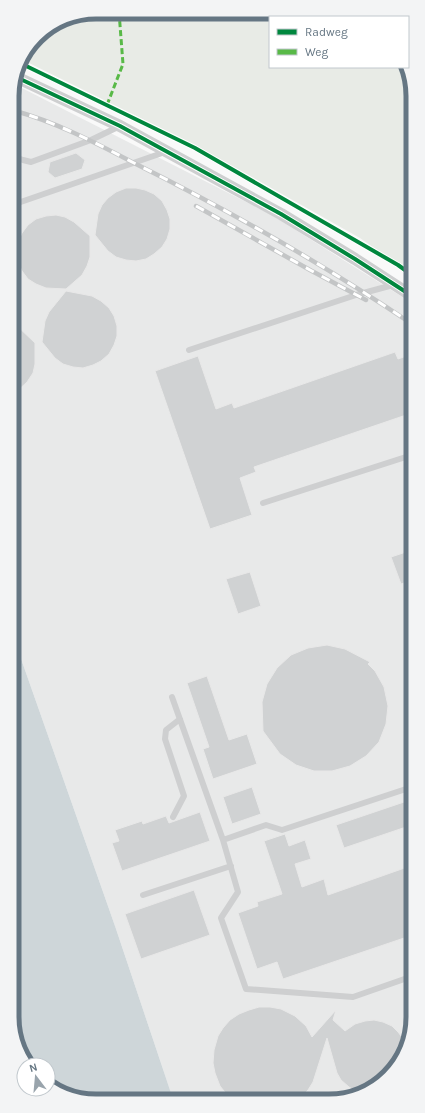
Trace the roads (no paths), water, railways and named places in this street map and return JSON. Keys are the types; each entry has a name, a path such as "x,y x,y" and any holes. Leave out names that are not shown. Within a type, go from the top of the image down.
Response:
{"street":[{"path":"21,79 120,126 281,214 406,292"}],"lane":[{"path":"19,159 31,162 90,140 120,126"},
{"path":"19,203 167,151"},
{"path":"189,350 356,295 394,285"},
{"path":"263,503 406,457"},
{"path":"172,697 223,840 238,892 221,918 246,989 353,997 406,978"},
{"path":"173,817 184,796 165,738 166,730 180,718"},
{"path":"223,840 266,825 282,830 406,789"},
{"path":"143,895 231,866"}],"railway":[{"path":"19,112 44,120 74,133 241,219 345,280 406,320"},
{"path":"196,206 366,300"}]}
